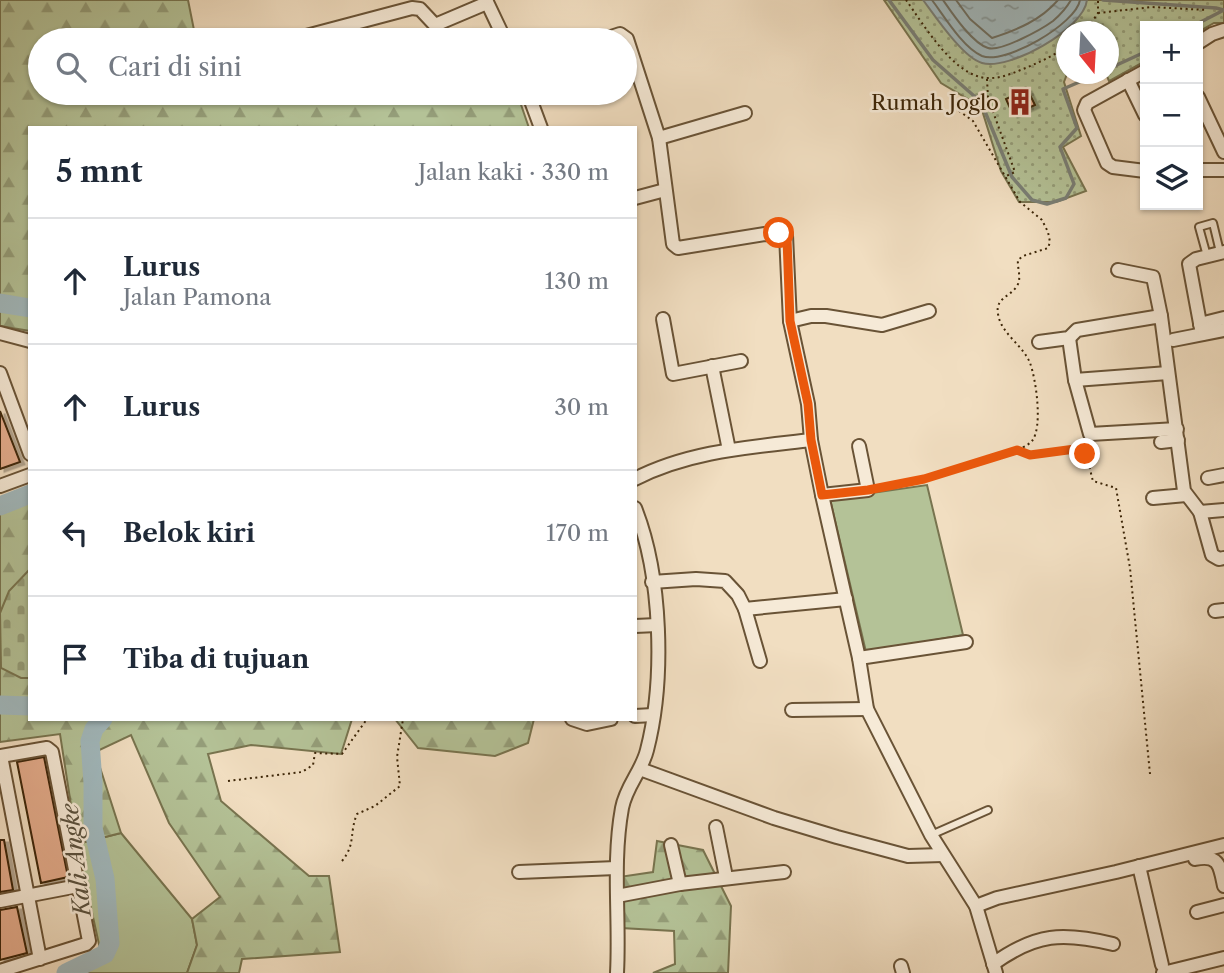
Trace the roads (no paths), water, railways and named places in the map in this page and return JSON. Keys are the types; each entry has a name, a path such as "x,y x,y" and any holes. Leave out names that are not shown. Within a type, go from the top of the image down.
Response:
{"street":[{"path":"341,28 412,8 420,9 435,25 486,1 499,28"},
{"path":"1203,40 1224,30"},
{"path":"637,70 659,138 673,244 678,248 765,234 786,235 790,321 808,404 811,440 859,659 867,709 931,835 976,906 995,968 1013,949 1037,939 1083,936 1113,944"},
{"path":"1140,74 1087,103 1084,111 1107,163 1113,167 1140,170"},
{"path":"1128,80 1140,105"},
{"path":"532,105 540,126"},
{"path":"1203,108 1224,152"},
{"path":"659,138 745,113"},
{"path":"1203,170 1224,170"},
{"path":"637,197 665,190"},
{"path":"1201,329 1189,264 1222,253"},
{"path":"1118,270 1153,277 1186,495 1199,512 1213,555 1219,559 1224,558"},
{"path":"790,321 826,316 882,325 929,311"},
{"path":"1039,342 1069,338 1077,330 1161,316"},
{"path":"1173,340 1224,318"},
{"path":"663,319 673,374 741,360"},
{"path":"1201,329 1224,330"},
{"path":"0,333 28,340"},
{"path":"1069,338 1075,380 1090,434 1177,434"},
{"path":"712,366 729,450"},
{"path":"0,373 28,449"},
{"path":"1075,380 1168,373"},
{"path":"1161,442 1177,434"},
{"path":"637,478 670,465 729,450 811,440"},
{"path":"822,495 868,490 859,446"},
{"path":"1208,478 1224,475"},
{"path":"0,486 28,476"},
{"path":"1153,498 1186,495"},
{"path":"1199,512 1224,509"},
{"path":"617,973 616,867 622,805 647,751 658,676 657,625 652,582 645,534 637,513"},
{"path":"652,582 696,579 725,581 738,594 760,661"},
{"path":"744,609 846,599"},
{"path":"637,626 657,625"},
{"path":"859,659 966,642"},
{"path":"792,710 867,709"},
{"path":"637,716 653,715"},
{"path":"581,721 595,724 605,721"},
{"path":"0,971 40,959 89,941 50,749 1,756 40,959"},
{"path":"640,769 774,818 914,858 943,855"},
{"path":"716,827 726,877"},
{"path":"671,845 680,884"},
{"path":"976,906 997,898 1224,845"},
{"path":"1177,863 1210,857 1220,866 1224,886"},
{"path":"1139,866 1163,969 1224,958"},
{"path":"519,872 616,867"},
{"path":"617,896 726,877 784,872"},
{"path":"0,901 78,886"},
{"path":"1198,912 1224,905"}],"lane":[{"path":"1201,258 1199,227 1213,223 1222,253"},
{"path":"931,835 988,810"}],"water":[{"path":"923,0 1087,0 1083,11 1075,21 1056,21 1056,38 1009,61 982,63 966,53"}],"waterway":[{"path":"889,0 933,60 981,102 1012,177 1032,200 1047,204 1066,198 1074,184 1060,147 1077,128 1063,89 1075,84"},
{"path":"1103,0 1224,10"},
{"path":"1203,21 1222,11"},
{"path":"1119,64 1140,54"},
{"name":"Kali Angke","path":"0,303 28,308"},
{"name":"Kali Angke","path":"0,506 28,495"},
{"name":"Kali Angke","path":"0,705 28,706"},
{"name":"Kali Angke","path":"66,973 105,954 110,943 105,879 93,828 90,741 94,729 101,721"}],"place":[{"name":"Rumah Joglo","path":"1020,102"}]}
